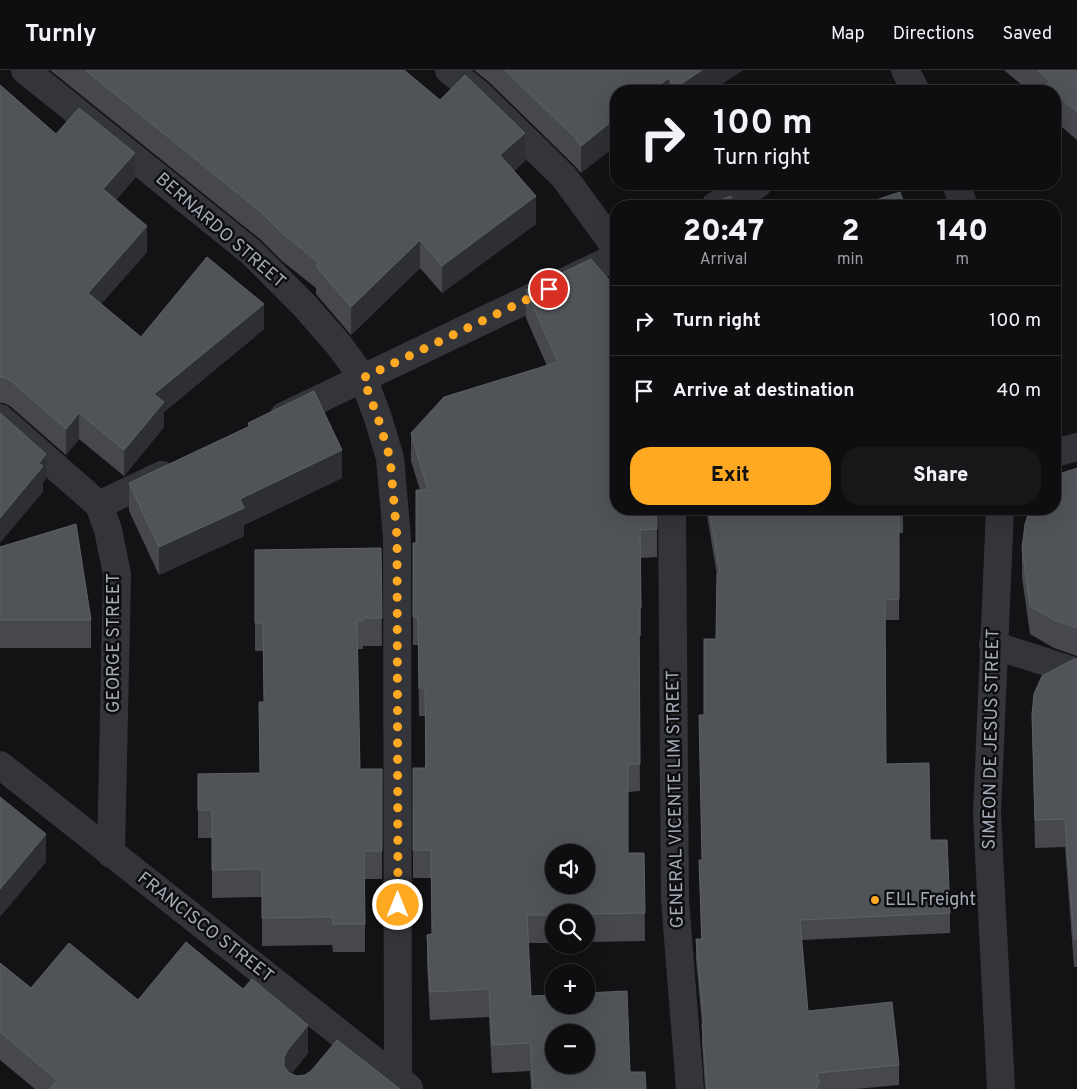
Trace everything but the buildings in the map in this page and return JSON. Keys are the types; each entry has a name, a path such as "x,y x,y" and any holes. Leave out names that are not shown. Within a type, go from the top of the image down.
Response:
{"street":[{"name":"BERNARDO STREET","path":"25,70 251,252 305,306 339,345 363,378 378,418 390,458 397,537 405,1084"},
{"path":"448,70 479,94 564,177 610,240"},
{"path":"905,70 913,85"},
{"path":"727,200 746,190"},
{"path":"258,428 610,260"},
{"name":"GEORGE STREET","path":"0,418 99,505 108,530 117,574 111,854"},
{"path":"1061,451 1077,447"},
{"path":"99,505 187,462"},
{"name":"GENERAL VICENTE LIM STREET","path":"672,515 675,900 690,1089"},
{"name":"SIMEON DE JESUS STREET","path":"1000,515 987,814 1001,1089"},
{"path":"993,645 1077,672"},
{"name":"FRANCISCO STREET","path":"0,765 405,1084"},
{"path":"324,1059 343,1036"}],"place":[{"name":"ELL Freight","path":"875,900"}],"route":[{"path":"398,905 397,537 390,458 363,378 549,289"}]}
